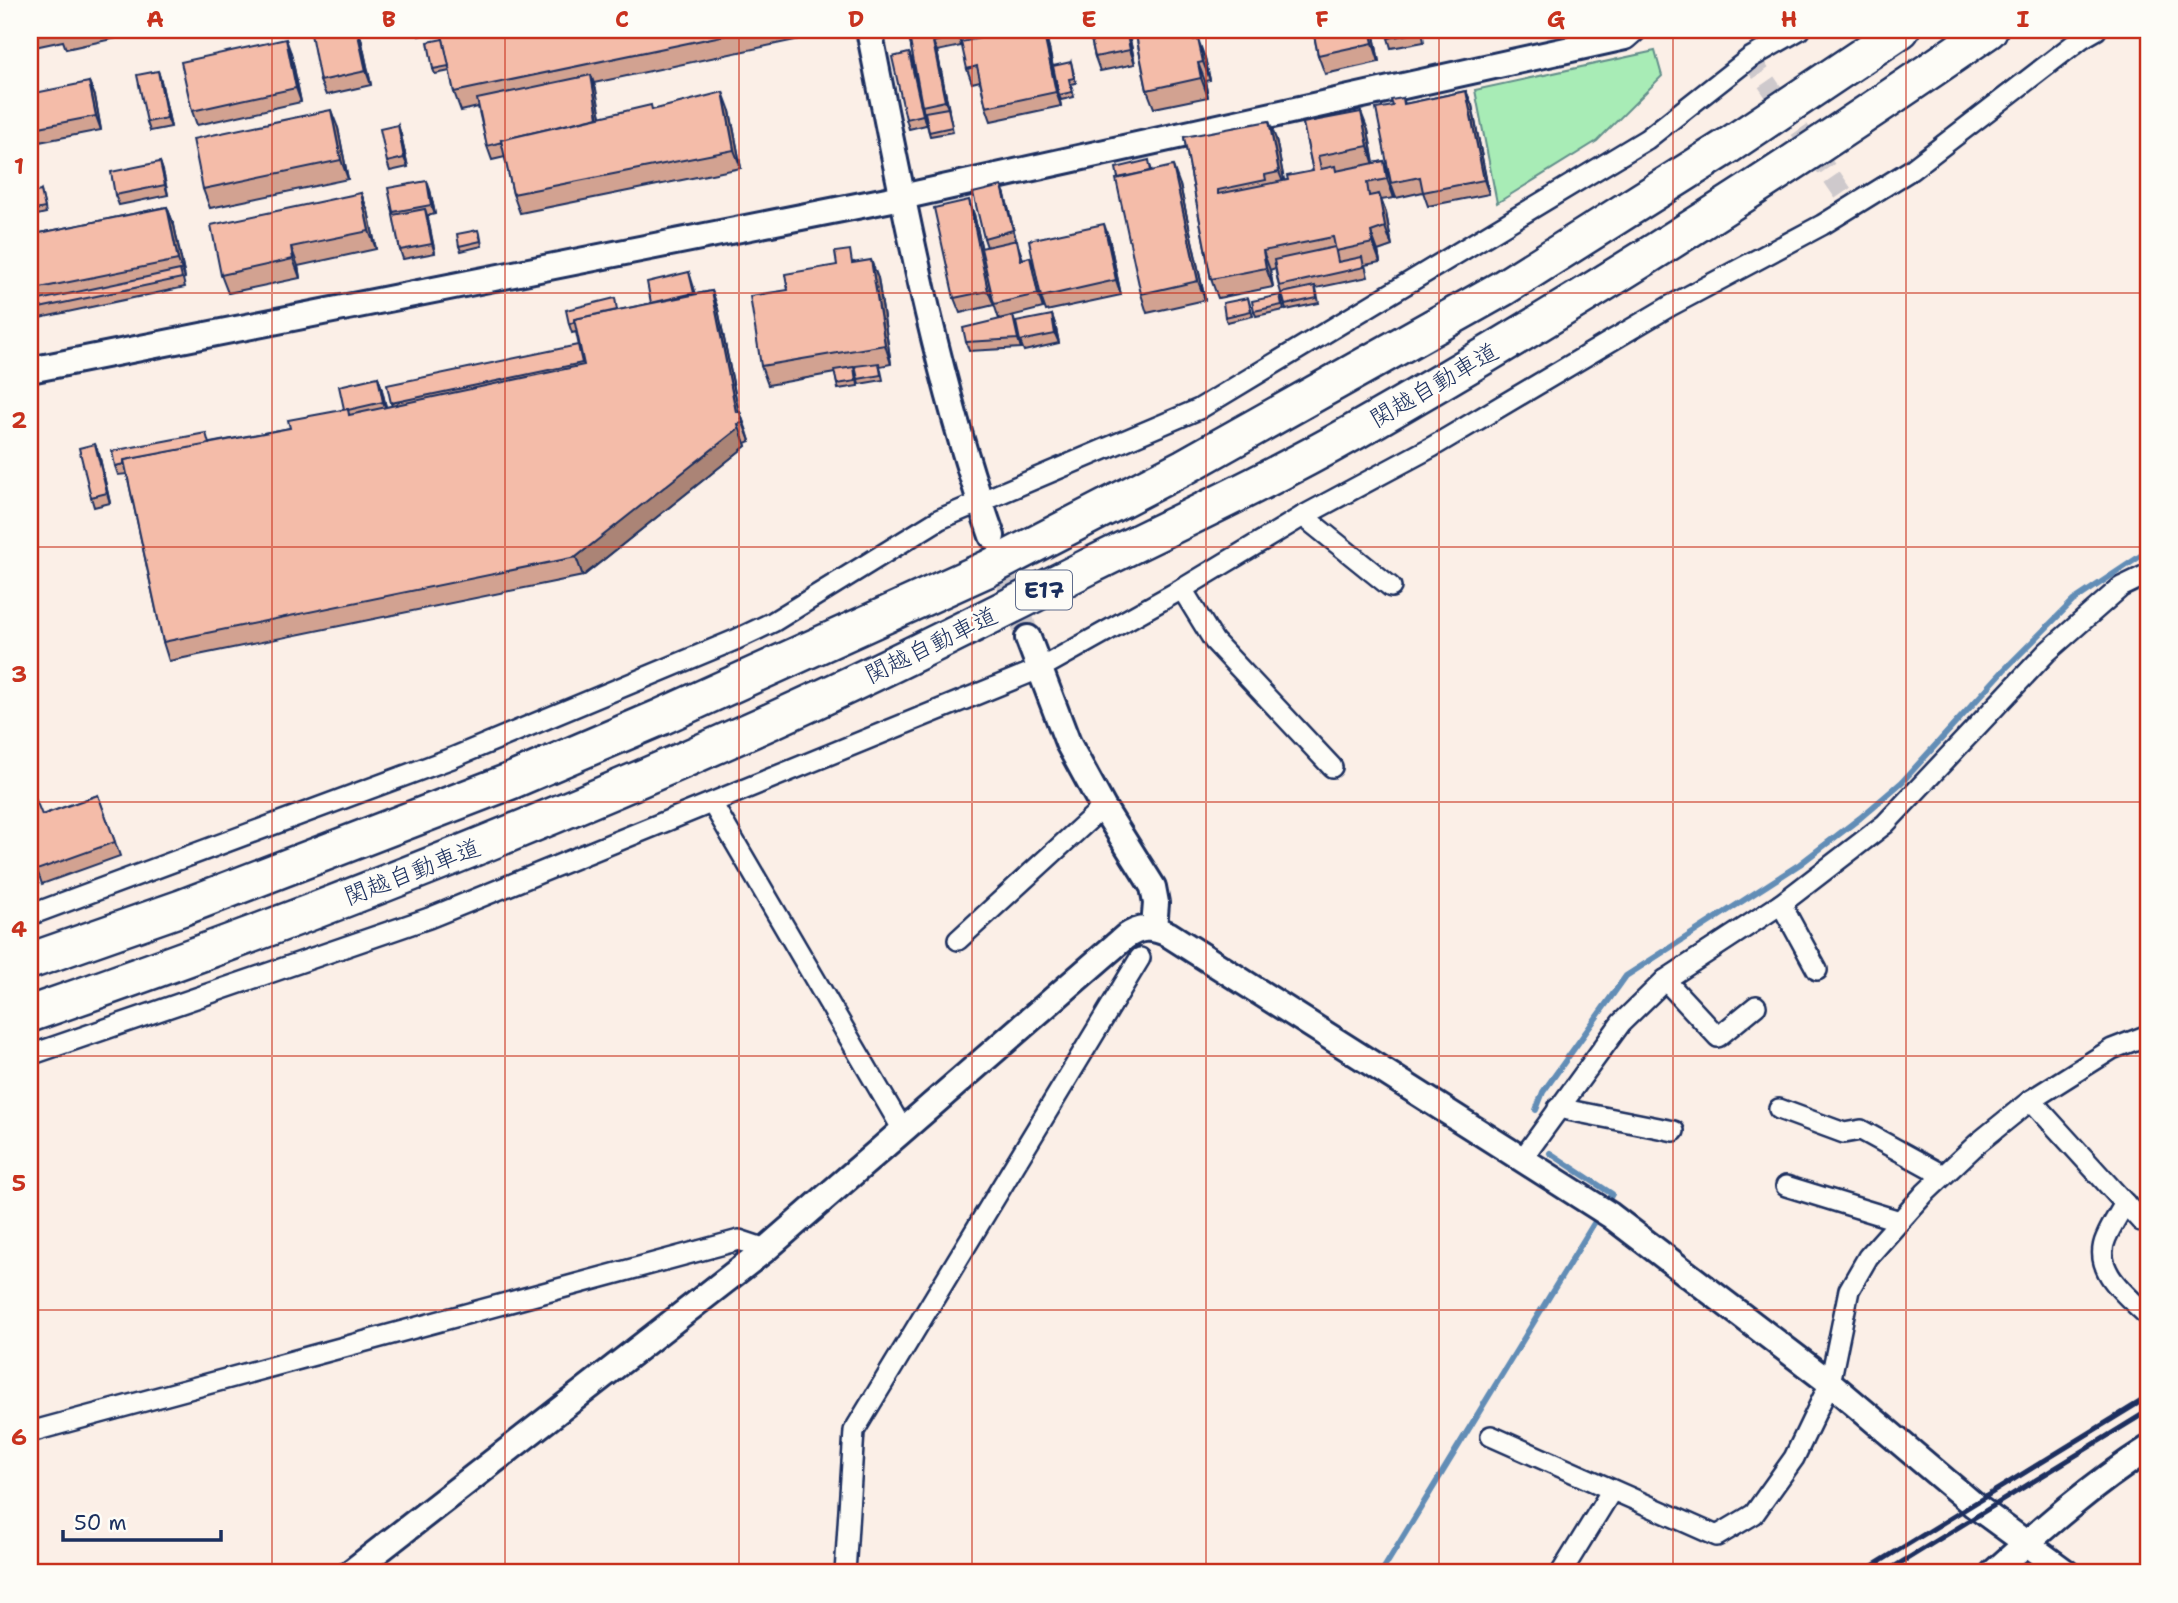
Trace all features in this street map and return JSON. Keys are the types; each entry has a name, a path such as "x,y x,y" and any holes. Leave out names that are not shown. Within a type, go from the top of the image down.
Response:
{"highway":[{"name":"関越自動車道","path":"30,961 194,903 511,781 661,717 987,569 1184,467 1503,288 1728,145 1901,30"},
{"name":"関越自動車道","path":"30,1013 202,954 504,836 738,736 928,648 1350,435 1529,330 1753,189 1989,30"}],"street":[{"path":"869,30 902,197 944,382 992,536"},
{"path":"30,370 902,197 1625,37 1633,30"},
{"path":"30,915 452,758 735,640 773,622 940,519 1199,409 1647,139 1750,58 1799,30"},
{"path":"30,1055 429,918 1039,669 1182,589 1303,516 1432,447 1670,306 1822,225 1911,170 2096,30"},
{"path":"1303,516 1391,587"},
{"path":"1523,1158 1621,1023 1665,980 1781,904 1885,824 2047,652 2121,587 2148,574"},
{"path":"1182,589 1214,641 1332,767"},
{"path":"1028,638 1068,743 1103,807 1153,887 1156,903 1154,928"},
{"path":"712,803 903,1130"},
{"path":"958,940 1103,807"},
{"path":"1781,904 1817,970"},
{"path":"350,1573 766,1249 1125,937 1139,929 1154,928 1168,934 1604,1210 1830,1383 1974,1505 2067,1573"},
{"path":"845,1573 854,1431 1140,958"},
{"path":"1665,980 1718,1037 1756,1006"},
{"path":"1490,1436 1717,1536 1754,1514 1794,1458 1830,1383 1849,1290 1868,1258 1943,1175 2031,1100 2112,1049 2148,1035"},
{"path":"2031,1100 2141,1221"},
{"path":"1558,1108 1674,1131"},
{"path":"1779,1109 1843,1133 1861,1130 1943,1175"},
{"path":"1786,1186 1900,1221"},
{"path":"2125,1203 2104,1241 2104,1265 2114,1283 2145,1312"},
{"path":"30,1432 739,1240 766,1249"},
{"path":"1993,1573 2125,1464 2148,1449"},
{"path":"1561,1573 1612,1490"}],"green space":[{"path":"1655,51 1662,76 1597,141 1497,203 1475,90"}],"building":[{"path":"330,30 357,30 366,71 320,81 311,34"},
{"path":"441,30 750,30 454,92"},
{"path":"908,30 956,30 957,36 933,42 945,101 922,106"},
{"path":"1019,30 1043,30 1056,92 986,107 977,66 967,69 961,42"},
{"path":"1089,30 1126,30 1130,50 1095,57"},
{"path":"1135,30 1191,30 1193,40 1198,39 1203,62 1198,63 1201,78 1147,90"},
{"path":"1313,30 1370,30 1373,43 1318,55"},
{"path":"1386,30 1420,30 1421,32 1388,38"},
{"path":"286,39 296,88 192,111 181,62"},
{"path":"443,39 449,66 433,69 428,42"},
{"path":"909,53 923,115 906,119 892,57"},
{"path":"1071,62 1074,78 1069,79 1072,92 1059,95 1053,66"},
{"path":"158,71 167,118 147,122 137,75"},
{"path":"591,75 598,117 501,140 502,142 487,146 477,99"},
{"path":"89,82 96,116 34,128 30,94"},
{"path":"1466,91 1484,180 1423,192 1420,177 1391,183 1376,109 1393,106 1391,100 1403,98 1404,104"},
{"path":"723,92 734,150 513,194 501,140 651,105 652,110"},
{"path":"948,108 952,127 929,132 925,112"},
{"path":"331,110 341,160 203,189 193,139"},
{"path":"1361,112 1368,146 1318,156 1321,169 1335,166 1336,171 1384,161 1387,179 1367,183 1369,196 1379,194 1385,227 1371,232 1373,243 1336,251 1333,237 1263,251 1266,268 1211,279 1184,137 1269,121 1279,172 1265,175 1266,180 1218,190 1218,194 1288,180 1287,176 1313,171 1303,123"},
{"path":"398,125 404,158 387,162 380,129"},
{"path":"1149,160 1151,171 1118,178 1116,168"},
{"path":"160,162 165,185 115,195 111,172"},
{"path":"1173,166 1198,281 1141,294 1116,179"},
{"path":"427,181 431,205 393,212 388,188"},
{"path":"1002,186 1013,230 984,238 973,193"},
{"path":"41,191 45,208 35,210 31,193"},
{"path":"361,193 369,231 291,247 293,259 221,275 211,225"},
{"path":"969,200 988,291 954,298 934,208"},
{"path":"167,207 178,260 30,290 30,235"},
{"path":"425,209 432,244 400,250 393,215"},
{"path":"1104,224 1116,280 1041,297 1029,240"},
{"path":"478,230 481,241 459,246 457,234"},
{"path":"1017,240 1021,260 1030,257 1038,294 994,304 981,248"},
{"path":"1335,247 1338,262 1362,257 1364,267 1279,286 1274,260"},
{"path":"850,250 852,263 871,260 885,345 761,366 750,296 788,290 785,274 837,265 835,252"},
{"path":"180,270 182,278 30,310 30,302"},
{"path":"689,272 694,293 651,303 647,282"},
{"path":"1315,286 1317,298 1285,305 1282,293"},
{"path":"712,291 736,412 740,412 743,423 738,424 739,428 576,557 163,642 124,460 290,428 288,420 348,409 349,415 584,365 574,319"},
{"path":"1280,295 1282,305 1254,311 1252,301"},
{"path":"615,298 617,310 574,319 574,322 569,324 566,310"},
{"path":"1248,298 1251,311 1225,317 1223,303"},
{"path":"1052,315 1055,334 1020,341 1016,322"},
{"path":"1013,316 1018,339 966,342 963,328"},
{"path":"578,345 582,363 391,403 387,385"},
{"path":"879,363 881,375 858,379 855,366"},
{"path":"854,367 856,381 837,384 834,370"},
{"path":"378,377 383,402 344,409 339,386"},
{"path":"206,433 209,444 124,460 124,464 115,466 112,451"},
{"path":"95,444 107,493 91,497 79,448"},
{"path":"98,795 115,842 37,870 30,850 30,800 35,798 42,815"}],"waterway":[{"path":"1536,1110 1543,1092 1626,976 1800,864 1860,818 1902,782 2004,670 2073,601 2148,551"},
{"path":"1550,1153 1612,1194 1605,1206"},
{"path":"1381,1573 1599,1215"}],"tunnel":[{"path":"1750,58 1852,206"},
{"path":"996,546 1028,638"}],"railway":[{"path":"1861,1573 2148,1397"},
{"path":"1884,1573 2148,1411"}]}
